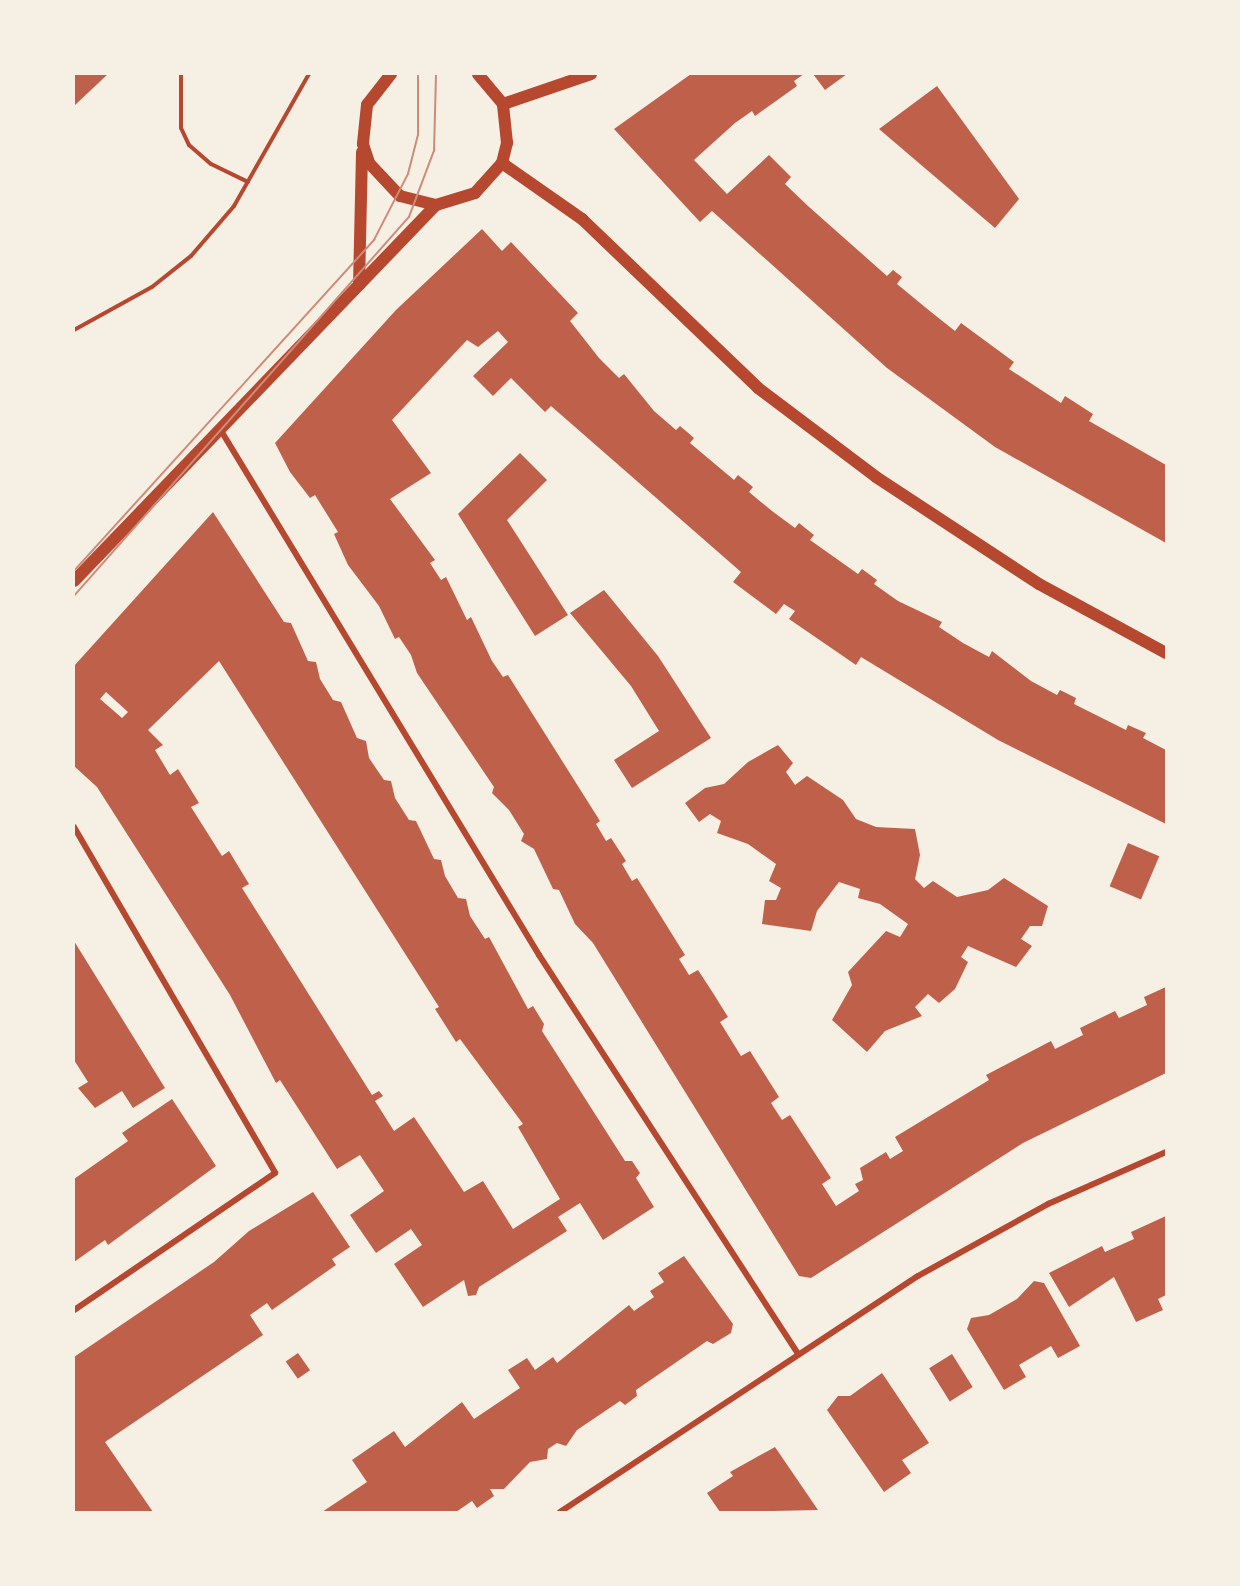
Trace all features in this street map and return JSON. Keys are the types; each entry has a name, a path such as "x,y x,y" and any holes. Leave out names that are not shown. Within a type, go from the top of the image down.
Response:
{"main road":[{"path":"359,285 363,144 367,105 391,74"},
{"path":"74,581 218,426 436,205 475,193 502,163 507,143 503,104 478,74"},
{"path":"503,104 591,74"},
{"path":"363,144 379,179 400,196 436,205"},
{"path":"502,163 582,219 758,388 876,477 1039,584 1167,653"}],"street":[{"path":"218,426 539,955 797,1352"},
{"path":"74,827 275,1173 74,1310"},
{"path":"560,1512 797,1352 1048,1204 1167,1152"}],"path":[{"path":"181,74 181,128 189,145 211,164 248,182"},
{"path":"74,330 152,288 191,256 248,182 309,74"}],"building":[{"path":"74,74 108,74 74,106"},
{"path":"691,74 804,74 794,81 797,86 755,116 752,111 735,123 694,160 727,194 769,155 791,177 785,184 808,206 887,276 893,270 902,277 897,284 955,331 961,323 1014,362 1009,369 1061,403 1065,396 1093,414 1089,421 1166,465 1166,543 995,447 887,368 712,211 700,222 614,129"},
{"path":"813,74 847,74 825,90"},
{"path":"937,86 1019,199 995,228 879,129"},
{"path":"482,229 502,251 511,242 578,313 570,321 599,358 619,378 624,374 654,411 676,430 680,426 686,431 694,438 690,443 734,480 738,475 753,487 749,492 772,511 795,528 799,523 814,535 810,540 858,574 862,569 877,580 874,584 898,601 942,622 939,627 963,643 989,657 992,651 1031,681 1057,695 1060,690 1076,698 1074,704 1126,730 1128,725 1146,733 1143,738 1166,750 1166,824 998,740 861,657 856,665 789,619 795,611 784,604 776,614 733,582 741,572 551,406 545,412 511,378 493,396 473,376 508,342 498,331 478,347 467,340 392,420 431,473 390,499 435,560 430,563 441,580 446,577 467,620 471,617 492,661 503,677 508,675 600,821 596,824 606,841 611,838 626,861 622,864 632,881 637,878 685,955 679,959 689,975 698,970 713,993 728,1017 720,1022 741,1056 750,1051 779,1097 771,1103 782,1120 790,1115 831,1178 822,1184 836,1206 859,1191 855,1184 863,1180 860,1168 886,1152 890,1159 903,1151 895,1137 989,1080 986,1075 1051,1041 1055,1049 1083,1035 1080,1028 1115,1011 1119,1018 1147,1005 1144,997 1166,987 1166,1073 1023,1143 811,1278 799,1276 593,943 575,924 559,890 553,889 534,849 521,841 524,834 509,810 492,793 494,787 417,673 411,655 399,637 395,639 379,606 348,565 334,534 338,532 315,495 310,498 290,472 275,443 396,310"},
{"path":"520,453 547,480 507,520 568,615 535,636 458,514"},
{"path":"213,512 284,622 291,623 308,661 316,662 320,679 333,700 341,702 357,738 366,741 369,758 384,780 391,781 395,798 409,820 416,821 434,859 441,860 445,876 458,898 466,899 470,916 485,939 489,937 528,1009 533,1006 544,1024 542,1031 625,1161 632,1161 640,1173 636,1178 654,1207 603,1240 580,1203 558,1217 567,1231 479,1287 476,1295 468,1296 464,1280 423,1307 394,1264 422,1245 411,1229 376,1253 350,1215 384,1191 360,1155 337,1169 280,1080 276,1083 230,995 97,787 74,766 74,666","holes":["219,661 439,1007 435,1009 456,1042 460,1039 523,1124 518,1127 560,1199 513,1229 483,1181 464,1192 414,1117 394,1131 375,1101 383,1096 379,1091 372,1095 242,888 249,884 229,851 222,856 191,807 199,803 178,769 170,775 155,750 163,745 148,730","106,692 128,712 122,718 100,699"]},
{"path":"604,590 658,656 711,738 632,788 614,760 659,731 631,686 570,613"},
{"path":"778,745 793,763 786,772 795,785 807,776 843,800 856,819 876,827 915,829 920,855 915,879 924,888 933,881 957,897 988,890 1004,878 1048,906 1042,926 1030,926 1021,939 1032,946 1016,967 968,946 961,957 968,962 955,989 939,1003 928,994 915,1007 922,1016 885,1031 867,1052 832,1020 852,985 848,972 886,931 900,937 908,924 880,904 858,898 860,889 839,882 817,911 811,931 762,924 765,900 776,900 781,888 769,881 776,864 748,844 717,833 721,821 710,814 699,822 685,803 705,788 724,784 748,762"},
{"path":"1128,843 1159,856 1141,900 1110,886"},
{"path":"74,941 165,1088 133,1108 122,1091 95,1108 78,1088 88,1082 74,1060"},
{"path":"172,1099 216,1166 108,1245 105,1240 74,1262 74,1179 128,1141 122,1133"},
{"path":"313,1192 350,1247 332,1259 336,1265 272,1310 267,1303 250,1315 263,1335 105,1442 153,1512 74,1512 74,1357 214,1262 249,1231"},
{"path":"1166,1216 1166,1295 1158,1299 1163,1310 1136,1322 1114,1277 1069,1307 1049,1273 1102,1246 1105,1252 1134,1239 1131,1232"},
{"path":"684,1256 733,1324 731,1333 713,1344 707,1341 636,1390 637,1396 625,1405 620,1401 577,1430 566,1446 557,1443 548,1449 547,1459 530,1462 504,1489 490,1489 494,1496 477,1508 472,1501 456,1512 322,1512 367,1482 352,1460 394,1431 405,1447 462,1402 474,1419 520,1388 508,1370 527,1358 535,1370 553,1357 557,1363 629,1305 634,1311 654,1297 650,1291 664,1282 658,1273"},
{"path":"1034,1281 1044,1283 1080,1346 1058,1358 1051,1346 1019,1365 1026,1377 1004,1390 967,1329 971,1318 989,1315 1017,1299"},
{"path":"298,1353 310,1370 298,1379 286,1362"},
{"path":"952,1354 973,1387 950,1401 929,1368"},
{"path":"882,1373 929,1443 902,1460 911,1473 884,1492 827,1410 838,1396 850,1396"},
{"path":"775,1447 818,1510 720,1512 707,1493 733,1476 730,1472"}],"tram line":[{"path":"74,571 374,240 408,174 418,135 418,74"},
{"path":"74,596 409,217 434,151 436,74"}]}
